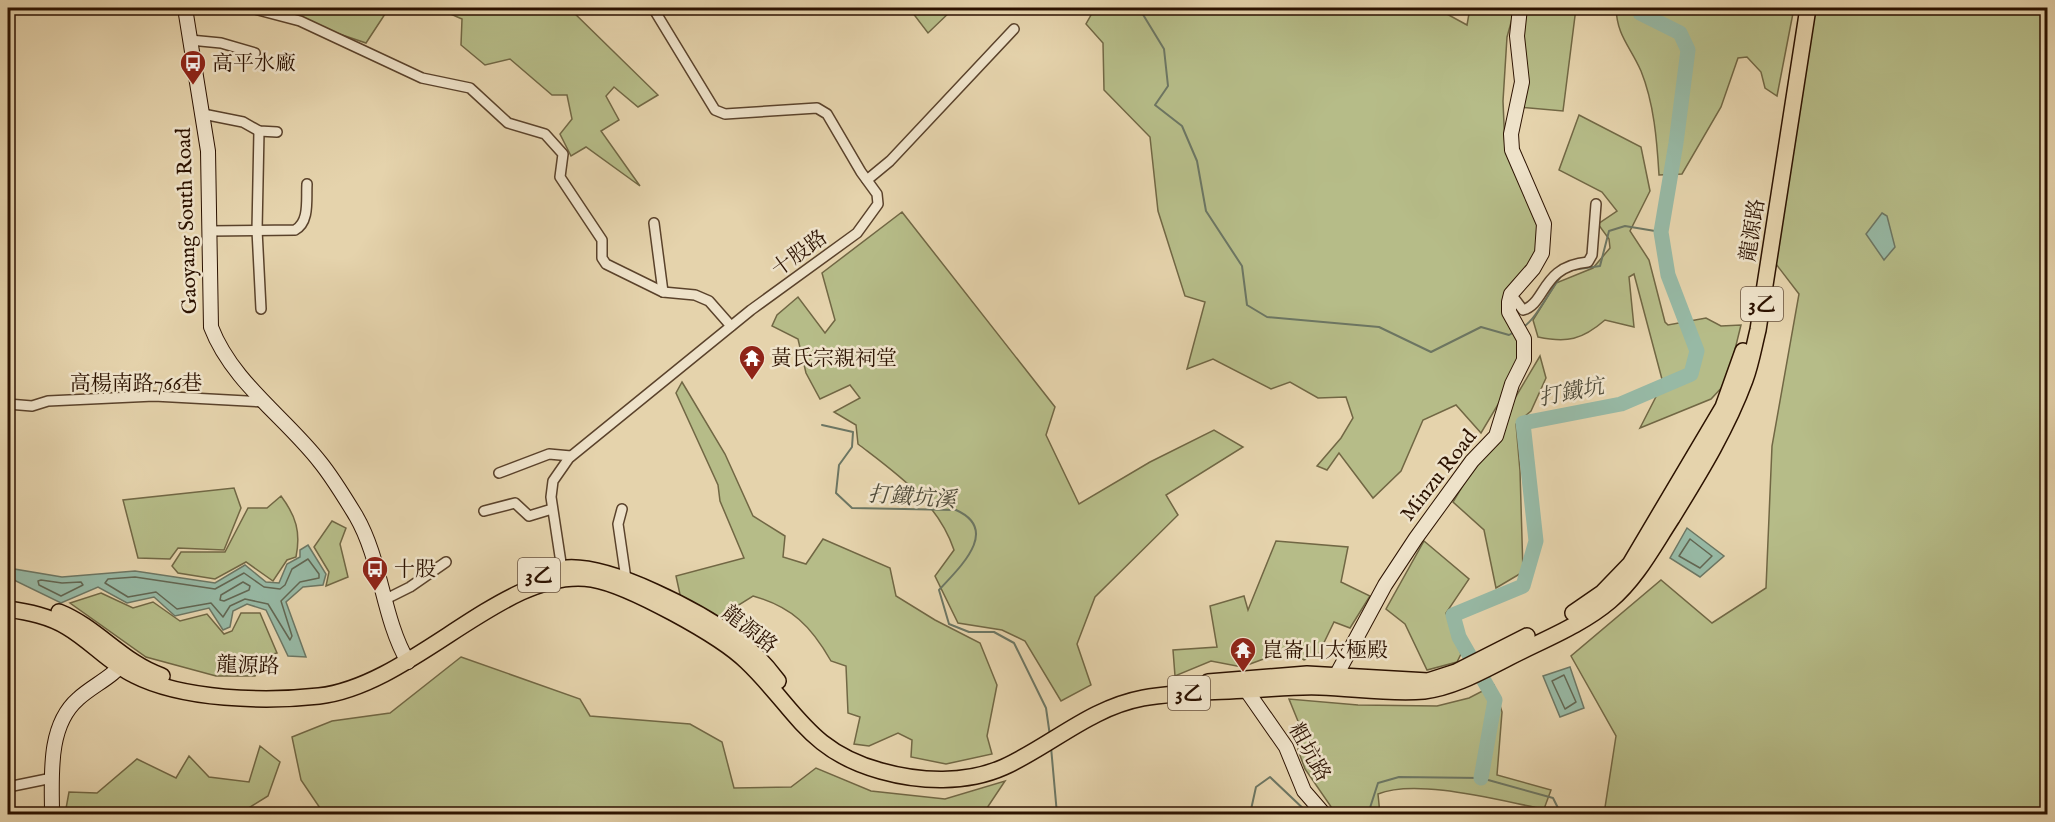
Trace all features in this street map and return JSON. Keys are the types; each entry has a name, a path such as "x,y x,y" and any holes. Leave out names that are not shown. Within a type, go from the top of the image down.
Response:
{"main road":[{"name":"龍源路","path":"1633,569 1723,407 1740,365 1750,324 1797,8"},
{"name":"龍源路","path":"1633,569 1703,466 1747,376 1758,330 1808,8"},
{"name":"龍源路","path":"562,573 594,569 626,579 710,622 738,639 764,663 820,730 865,755 906,766 951,770 976,767 1049,734"},
{"name":"3乙","path":"8,609 33,614 64,625 153,684 193,694 299,697 337,693 359,686 522,592 562,573 623,589 717,638 756,671 814,737 828,748 862,765 904,776 952,779 1000,768 1049,734 1134,700 1307,674 1333,682 1428,681 1479,667 1587,604 1633,569"},
{"name":"3乙","path":"8,599 36,604 69,616 123,662"}],"street":[{"name":"Gaoyang South Road","path":"185,8 208,152 211,327 219,348 320,462 356,516 373,553 405,658"},
{"path":"251,8 300,21 422,78 470,88 508,123 545,134 563,154 560,177 602,240 602,258 606,264 663,292 695,295 709,301 731,326"},
{"name":"十股路","path":"562,573 552,509 553,482 571,456 731,326 857,233 878,204 877,194 827,114 817,108 725,114 715,110 653,8"},
{"path":"1520,8 1517,36 1522,82 1511,134 1512,150 1544,224 1542,253 1533,269 1511,294 1523,310 1530,308 1550,279 1563,268 1588,262 1592,255 1596,204"},
{"path":"867,180 890,161 1014,29"},
{"path":"190,40 220,43 255,53"},
{"path":"203,114 243,122 259,131 277,132"},
{"path":"259,131 257,230 261,309"},
{"path":"209,231 295,230 302,226 305,218 307,184"},
{"path":"654,223 663,292"},
{"name":"Minzu Road","path":"1333,682 1385,585 1416,538 1472,461 1496,436 1512,384 1524,360 1526,346 1509,312 1511,294"},
{"name":"高楊南路766巷","path":"8,404 32,406 48,401 154,396 266,402"},
{"path":"498,473 549,454 571,456"},
{"path":"484,511 515,503 529,516 552,509"},
{"path":"622,509 618,524 626,579"},
{"path":"386,599 410,587 446,562"},
{"path":"52,814 52,762 62,719 79,698 123,662"},
{"name":"粗坑路","path":"1243,685 1286,747 1304,791 1324,814"},
{"path":"8,787 52,778"}],"shaded area":[{"path":"262,8 389,8 366,43"},
{"path":"437,8 569,8 658,95 638,107 614,87 606,96 619,120 601,131 640,186 586,147 571,156 560,134 572,119 567,95 552,95 510,59 485,65 461,45 462,19"},
{"path":"909,8 954,8 928,33"},
{"path":"1095,8 1436,8 1467,25 1470,8 1515,8 1507,37 1503,101 1505,148 1539,222 1540,252 1508,303 1523,336 1515,376 1481,433 1456,405 1423,420 1401,471 1373,498 1339,453 1327,470 1317,466 1341,438 1353,418 1346,397 1318,398 1290,382 1271,389 1213,359 1187,369 1205,302 1185,296 1158,211 1150,137 1104,90 1103,43 1086,24"},
{"path":"1525,8 1576,8 1563,111 1517,107"},
{"path":"1616,8 1794,8 1777,96 1765,88 1761,72 1747,57 1738,58 1721,107 1682,174 1659,175 1656,136 1649,96 1641,71 1621,34"},
{"path":"1813,8 2047,8 2047,814 1604,814 1616,736 1571,656 1661,580 1712,623 1766,588 1772,446 1799,294 1776,264"},
{"path":"1579,115 1641,147 1650,191 1630,231 1649,260 1665,322 1668,325 1706,318 1721,326 1741,325 1727,382 1711,399 1640,428 1663,383 1634,274 1629,277 1634,327 1605,320 1581,336 1557,340 1538,337 1533,320 1556,283 1593,268 1610,248 1609,239 1598,224 1617,211 1602,192 1559,170"},
{"path":"902,212 1055,407 1046,435 1079,504 1150,462 1214,430 1243,447 1166,495 1178,515 1095,597 1077,644 1091,685 1061,701 1025,641 1002,630 958,623 935,576 954,550 938,517 915,490 858,444 856,425 834,412 860,398 850,385 820,399 806,373 798,339 772,326 777,315 798,297 825,333 835,320 822,273"},
{"path":"1540,356 1546,378 1531,411 1516,424 1523,572 1496,588 1484,530 1453,502"},
{"path":"682,382 725,454 753,516 785,536 783,557 806,564 823,539 890,568 896,596 935,620 980,643 997,685 987,736 992,754 946,764 911,757 912,740 898,733 869,746 854,744 860,717 848,713 846,666 831,661 808,628 790,612 753,596 718,618 681,599 676,576 744,558 720,501 718,485 676,393"},
{"path":"234,488 241,508 224,550 178,548 170,559 138,558 123,500"},
{"path":"281,496 294,517 298,540 296,557 287,560 273,581 246,562 215,579 178,573 172,566 181,552 225,552 248,508 267,508"},
{"path":"332,521 346,528 340,544 348,577 326,586 329,572 314,547"},
{"path":"1276,541 1348,547 1341,582 1370,596 1350,628 1334,622 1318,655 1304,660 1288,650 1242,667 1211,661 1175,676 1173,650 1217,647 1210,606 1244,596 1248,610"},
{"path":"1424,541 1469,579 1446,613 1461,654 1457,662 1427,670 1405,624 1386,609"},
{"path":"101,593 133,608 153,602 180,621 207,614 224,634 232,631 241,613 260,613 277,653 261,657 255,676 216,676 146,657 70,603"},
{"path":"461,657 580,699 590,716 690,724 722,742 734,788 791,787 816,768 871,791 945,799 1005,781 983,814 324,814 301,780 292,737 332,721 390,713"},
{"path":"1494,685 1502,712 1497,775 1551,790 1544,809 1460,792 1414,788 1378,794 1380,814 1336,814 1305,769 1298,750 1300,726 1289,699 1358,705 1437,706 1469,698"},
{"path":"260,746 280,762 268,796 239,814 65,814 69,792 97,793 137,759 176,778 189,756 209,777 249,782"}],"water":[{"path":"1882,213 1887,216 1895,247 1884,260 1866,234"},
{"path":"1687,528 1724,556 1700,577 1670,558"},
{"path":"308,545 326,574 323,585 303,587 286,602 306,657 288,656 266,610 247,604 233,611 230,627 223,630 209,608 175,616 154,597 127,603 98,587 61,603 14,580 8,581 8,568 62,577 135,571 215,583 245,565 266,582 279,583 287,564 300,557 300,550"},
{"path":"1570,667 1584,708 1560,717 1543,676"}],"waterway":[{"path":"1139,8 1164,49 1168,86 1155,105 1182,126 1197,161 1206,211 1242,266 1247,305 1267,317 1379,327 1431,352 1481,327 1509,335 1516,331"},
{"name":"打鐵坑","path":"1481,778 1495,700 1459,637 1453,615 1523,586 1536,541 1523,423 1621,404 1691,374 1697,351 1668,275 1661,232 1688,50 1680,33 1640,13 1639,8"},
{"path":"1572,270 1600,266 1609,231 1625,226 1661,232"},
{"path":"1523,327 1533,318 1562,275"},
{"name":"打鐵坑溪","path":"822,425 853,432 852,447 839,465 836,493 852,508 956,510 969,518 975,528 976,538 972,549 939,590 949,624 969,632 994,632 1014,643 1046,708 1050,736"},
{"name":"打鐵坑溪","path":"1051,747 1057,814"},
{"name":"打鐵坑溪","path":"1250,814 1256,787 1270,777 1309,814"},
{"name":"打鐵坑溪","path":"1368,814 1378,783 1399,777 1481,778 1553,798 1561,814"}],"place":[{"name":"高平水廠","path":"193,86"},
{"name":"黃氏宗親祠堂","path":"752,381"},
{"name":"十股","path":"375,592"},
{"name":"崑崙山太極殿","path":"1243,673"}]}
